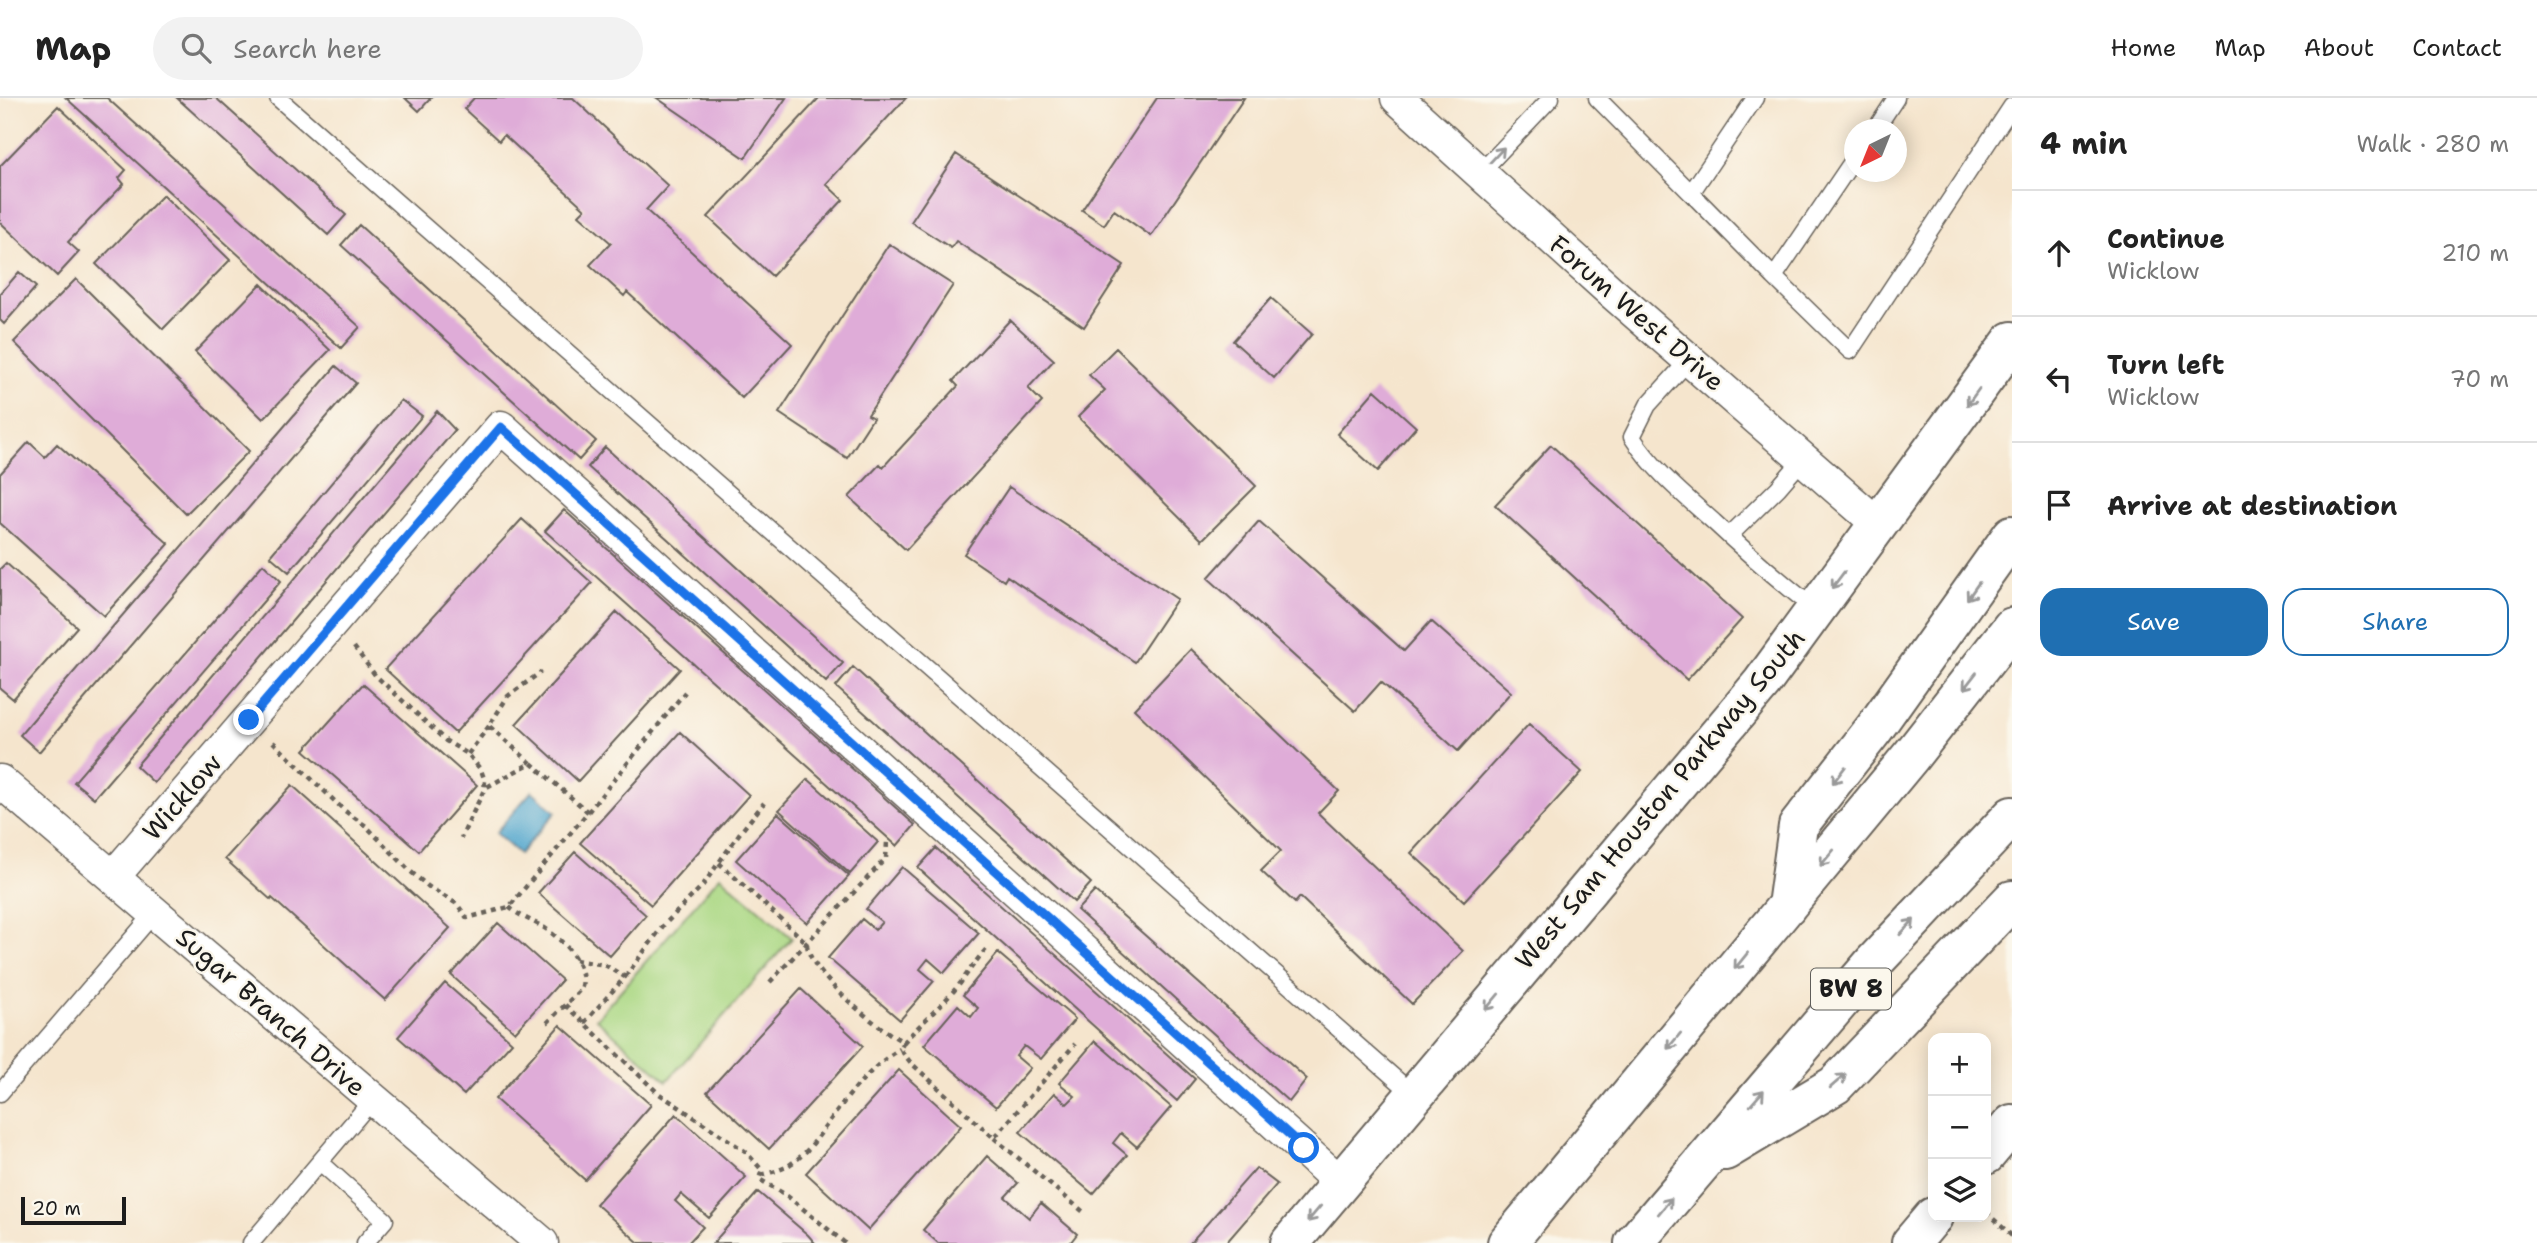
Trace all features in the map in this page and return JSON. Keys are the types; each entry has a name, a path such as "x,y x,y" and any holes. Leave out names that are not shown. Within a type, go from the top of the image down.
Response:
{"main road":[{"name":"West Sam Houston Parkway South","path":"1290,1243 1762,683 2012,341"},
{"path":"1787,906 1798,826 1874,729 2012,535"},
{"path":"1507,1243 1911,756 2012,628"},
{"name":"BW 8","path":"1634,1243 1874,962 2012,816"},
{"path":"1697,1168 1835,1085 2012,900"},
{"path":"1991,1149 2012,1124"},
{"path":"1911,1243 1929,1222"}],"street":[{"name":"Forum West Drive","path":"1397,98 1689,360 1880,525"},
{"name":"Wicklow","path":"113,877 501,427 1341,1183"},
{"name":"Sugar Branch Drive","path":"0,781 542,1243"}],"lane":[{"path":"278,98 1414,1095"},
{"path":"1479,174 1551,98"},
{"path":"1597,98 1850,351 2012,106"},
{"path":"1691,193 1755,98"},
{"path":"1882,119 1896,98"},
{"path":"1774,277 1844,174"},
{"path":"1689,360 1648,405 1632,437 1644,455 1729,536 1816,610"},
{"path":"1729,536 1803,459"},
{"path":"0,1093 155,912"},
{"path":"251,1243 373,1099"},
{"path":"320,1162 385,1220 365,1243"}],"path":[{"path":"333,623 368,662 376,675 446,741 468,754 481,771 485,788"},
{"path":"468,754 508,696 541,673"},
{"path":"249,720 345,811 366,826 410,871 429,887 457,904 467,918 509,907 685,692"},
{"path":"489,726 588,811"},
{"path":"461,838 485,788 531,763"},
{"path":"584,1023 625,977 663,926 704,885 764,803"},
{"path":"770,982 886,858 887,842"},
{"path":"719,863 807,945 811,958 842,996 888,1034 904,1042"},
{"path":"509,907 557,939 580,967 583,984 546,1024"},
{"path":"761,1175 780,1170 799,1158 814,1143 847,1100 889,1055 900,1049 989,946"},
{"path":"575,960 605,965 625,977"},
{"path":"565,1005 658,1093 745,1152 762,1170 759,1180 786,1195 845,1243"},
{"path":"994,1138 1075,1044"},
{"path":"900,1049 911,1063 994,1138 1086,1214"},
{"path":"1991,1217 2012,1236"}],"green space":[{"path":"720,876 792,938 667,1081 596,1019"}],"water":[{"path":"532,791 556,812 519,854 495,833"}],"building":[{"path":"66,98 107,98 360,327 341,348"},
{"path":"177,98 216,98 346,215 328,235"},
{"path":"405,98 431,98 419,111"},
{"path":"474,98 573,98 668,186 646,210 792,344 742,398 627,292 624,296 590,265 611,243 579,215 585,209 504,135 499,141 464,109"},
{"path":"657,98 786,98 745,158"},
{"path":"819,98 906,98 826,184 843,200 772,276 708,217"},
{"path":"1157,98 1244,98 1151,236 1114,210 1104,225 1082,210"},
{"path":"58,106 126,170 119,178 124,184 68,242 79,252 57,276 0,222 0,166"},
{"path":"956,154 1124,265 1084,327 956,241 951,248 911,222"},
{"path":"163,195 230,260 163,329 96,264"},
{"path":"359,225 596,441 579,460 341,245"},
{"path":"889,244 953,285 868,415 873,418 847,458 779,413"},
{"path":"19,272 36,287 4,324 0,320 0,294"},
{"path":"76,279 249,451 186,514 14,342"},
{"path":"261,284 330,350 263,419 195,352"},
{"path":"1271,298 1312,334 1274,378 1233,341"},
{"path":"1010,320 1054,360 1028,388 1042,402 906,550 849,497 880,464 883,467 958,386 953,381"},
{"path":"1116,348 1256,486 1202,540 1078,417 1105,390 1089,375"},
{"path":"336,366 356,383 39,752 20,735"},
{"path":"1375,390 1416,427 1378,471 1337,434"},
{"path":"401,400 422,416 289,572 270,556"},
{"path":"437,411 455,430 154,783 136,766"},
{"path":"29,442 45,457 57,444 169,544 104,616 0,523 0,474"},
{"path":"1551,445 1742,619 1687,680 1495,505"},
{"path":"605,447 843,663 826,682 588,467"},
{"path":"1009,487 1177,599 1135,662 1007,576 1004,581 964,554"},
{"path":"564,510 915,825 897,846 545,531"},
{"path":"522,519 592,583 455,733 385,669"},
{"path":"1259,521 1404,651 1431,621 1511,692 1458,751 1381,682 1355,711 1208,578"},
{"path":"6,563 77,627 13,699 0,688 0,569"},
{"path":"263,564 281,581 94,798 74,782"},
{"path":"617,612 680,669 578,781 516,724"},
{"path":"1191,649 1339,791 1318,813 1463,951 1412,1004 1300,897 1295,903 1261,871 1281,851 1134,709"},
{"path":"853,667 1091,883 1074,902 836,687"},
{"path":"363,684 477,785 419,851 304,750"},
{"path":"1529,724 1582,772 1464,901 1411,853"},
{"path":"680,732 749,795 651,905 580,843"},
{"path":"808,779 878,842 850,874 779,810"},
{"path":"292,785 450,928 385,1000 225,859"},
{"path":"778,813 849,876 807,923 736,860"},
{"path":"936,848 1195,1079 1177,1101 918,868"},
{"path":"575,852 646,915 610,956 538,893"},
{"path":"902,867 979,933 944,973 928,959 920,969 934,981 900,1020 828,958 862,919 875,930 882,922 866,909"},
{"path":"1095,891 1307,1079 1289,1102 1077,910"},
{"path":"498,923 562,980 515,1032 451,975"},
{"path":"998,953 1075,1019 1041,1059 1024,1046 1016,1056 1030,1068 996,1107 924,1045 958,1005 971,1017 978,1008 963,995"},
{"path":"445,983 512,1042 464,1095 398,1037"},
{"path":"801,989 863,1046 769,1149 707,1092"},
{"path":"560,1025 651,1105 585,1180 495,1099"},
{"path":"1095,1041 1171,1107 1137,1147 1121,1133 1113,1143 1127,1155 1093,1194 1020,1132 1054,1093 1067,1104 1075,1096 1059,1083"},
{"path":"899,1070 961,1126 868,1230 806,1173"},
{"path":"676,1114 746,1177 709,1218 681,1194 675,1201 703,1227 688,1243 639,1243 596,1204"},
{"path":"987,1156 1018,1183 1005,1197 1029,1218 1041,1203 1077,1234 1070,1243 938,1243 923,1230"},
{"path":"1256,1168 1277,1184 1226,1243 1190,1243"},
{"path":"758,1192 808,1235 815,1243 713,1243"}],"route":[{"path":"249,720 501,427 1304,1148"}]}
